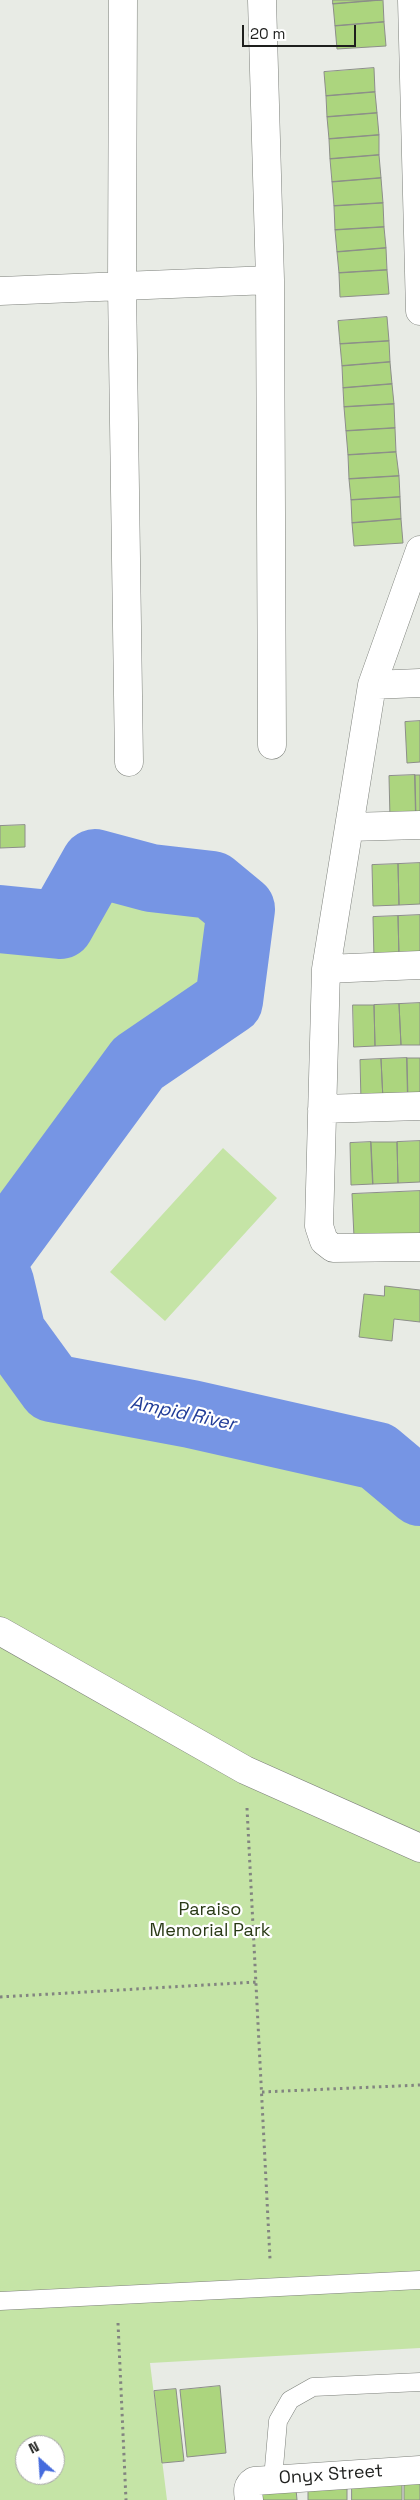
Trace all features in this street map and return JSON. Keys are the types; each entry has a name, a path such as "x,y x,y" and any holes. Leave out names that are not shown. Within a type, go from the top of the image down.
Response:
{"street":[{"path":"123,0 122,287 129,762"},
{"path":"262,0 270,280 272,745"},
{"path":"412,0 416,37 420,310"},
{"path":"0,291 270,280"},
{"path":"420,550 372,685 326,969 319,1226 324,1240 332,1248 420,1247"},
{"path":"372,685 420,683"},
{"path":"349,827 420,825"},
{"path":"326,969 420,965"},
{"path":"322,1109 420,1106"},
{"path":"0,1631 245,1770 420,1848"},
{"name":"Onyx Street","path":"248,2494 249,2484 254,2480 420,2470"}],"lane":[{"path":"0,2301 420,2280"},
{"path":"273,2479 278,2421 290,2400 313,2388 420,2382"}],"path":[{"path":"245,1770 272,2288"},
{"path":"0,1997 256,1982"},
{"path":"262,2092 420,2085"},
{"path":"117,2295 126,2500"}],"green space":[{"path":"95,863 151,878 212,885 241,909 229,1001 138,1063 0,1251 0,919 60,925"},
{"path":"223,1148 277,1198 165,1321 110,1272"},
{"name":"Paraiso Memorial Park","path":"0,1282 12,1333 52,1388 191,1414 377,1456 420,1492 420,2348 150,2363 167,2500 0,2500"}],"building":[{"path":"333,0 382,0 333,4"},
{"path":"383,0 384,22 335,26 333,4"},
{"path":"384,22 386,46 337,49 335,26"},
{"path":"374,68 375,92 326,96 324,72"},
{"path":"375,92 377,113 327,117 326,96"},
{"path":"377,113 379,135 329,139 327,117"},
{"path":"379,135 379,155 330,159 329,139"},
{"path":"379,155 381,178 332,182 330,159"},
{"path":"381,178 383,203 334,206 332,182"},
{"path":"383,203 384,227 335,230 334,206"},
{"path":"384,227 386,248 337,252 335,230"},
{"path":"386,248 387,270 339,273 337,252"},
{"path":"387,270 389,294 340,297 339,273"},
{"path":"387,317 389,341 340,344 338,321"},
{"path":"389,341 390,362 342,366 340,344"},
{"path":"390,362 392,384 343,388 342,366"},
{"path":"392,384 394,404 344,407 343,388"},
{"path":"394,404 395,428 346,431 344,407"},
{"path":"395,428 396,452 348,455 346,431"},
{"path":"396,452 399,476 349,479 348,455"},
{"path":"399,476 400,497 351,500 349,479"},
{"path":"400,497 401,519 352,523 351,500"},
{"path":"401,519 403,543 354,546 352,523"},
{"path":"420,721 420,762 407,763 405,722"},
{"path":"415,775 420,775 420,817 416,817"},
{"path":"415,775 416,817 390,818 389,776"},
{"path":"25,825 25,847 0,848 0,826"},
{"path":"420,863 420,904 399,905 398,864"},
{"path":"398,864 399,905 373,906 372,865"},
{"path":"420,915 420,957 399,957 398,916"},
{"path":"398,916 399,957 374,959 373,917"},
{"path":"420,1003 420,1045 401,1045 399,1004"},
{"path":"399,1004 401,1045 375,1046 374,1005"},
{"path":"353,1005 374,1005 375,1046 354,1047"},
{"path":"407,1058 420,1058 420,1099 408,1100"},
{"path":"407,1058 408,1100 383,1100 381,1059"},
{"path":"381,1059 383,1100 361,1101 360,1060"},
{"path":"420,1141 420,1182 398,1183 397,1142"},
{"path":"371,1142 397,1142 398,1183 373,1184"},
{"path":"371,1142 373,1184 351,1185 350,1143"},
{"path":"420,1191 420,1234 354,1237 352,1194"},
{"path":"385,1286 420,1290 420,1322 394,1319 392,1341 359,1337 364,1294 384,1296"},
{"path":"220,2386 226,2453 187,2457 180,2390"},
{"path":"176,2389 184,2461 162,2463 154,2391"},
{"path":"352,2482 402,2482 402,2500 352,2500"},
{"path":"420,2482 420,2500 404,2500 404,2483"},
{"path":"296,2489 297,2500 253,2500 252,2495"},
{"path":"347,2489 347,2500 308,2500 308,2490"}],"waterway":[{"path":"0,919 60,925 95,863 151,878 212,885 241,909 229,1001 138,1063 0,1251"},
{"name":"Ampid River","path":"0,1282 12,1333 52,1388 191,1414 377,1456 420,1492"}]}
